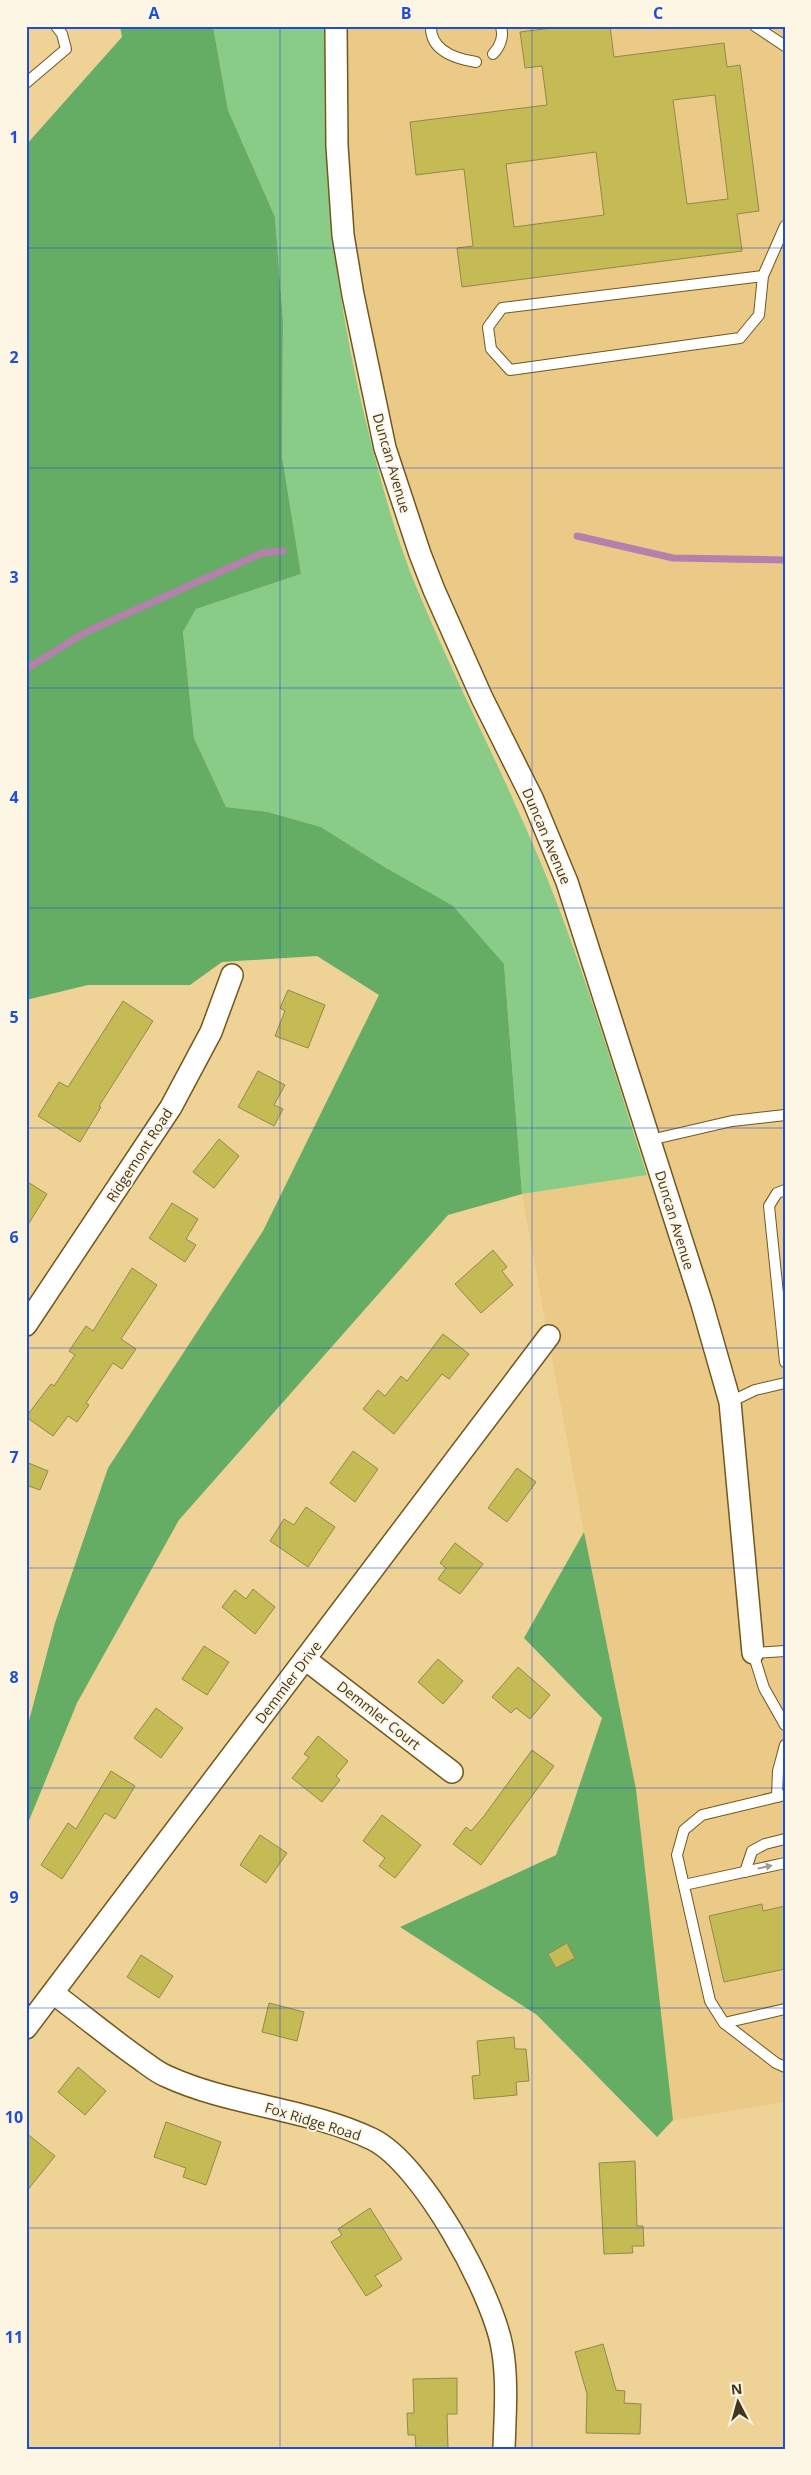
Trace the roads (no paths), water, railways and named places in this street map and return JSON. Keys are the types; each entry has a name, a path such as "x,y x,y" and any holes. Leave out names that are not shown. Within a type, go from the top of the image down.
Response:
{"street":[{"name":"Duncan Avenue","path":"336,26 337,146 344,235 352,295 385,448 406,515 434,590 482,698 533,800 564,874 650,1140 730,1402 753,1654"},
{"name":"Ridgemont Road","path":"30,1313 171,1107 211,1032 232,975"},
{"name":"Demmler Drive","path":"26,2028 549,1336"},
{"name":"Demmler Court","path":"305,1659 452,1772"},
{"name":"Fox Ridge Road","path":"53,1993 164,2076 210,2092 348,2130 374,2140 411,2172 460,2245 498,2327 503,2349 505,2383 504,2449"}],"lane":[{"path":"26,83 66,49 62,34 56,26"},
{"path":"431,26 439,48 457,60 476,62"},
{"path":"493,54 500,47 501,26"},
{"path":"755,26 785,46"},
{"path":"763,276 502,308 488,327 490,349 510,370 740,338 759,315 763,276 785,226"},
{"path":"650,1140 732,1121 785,1115"},
{"path":"785,1190 777,1193 769,1206 785,1362"},
{"path":"730,1402 755,1390 785,1383"},
{"path":"785,1650 753,1654 764,1688 785,1725"},
{"path":"785,1745 778,1770 781,1796 702,1815 684,1830 678,1855 710,2001 724,2023 776,2063 785,2067"},
{"path":"745,1872 752,1851 765,1844 785,1839"},
{"path":"684,1885 785,1863"},
{"path":"724,2023 785,2009"}],"waterway":[{"path":"577,536 673,558 785,560"},
{"path":"26,669 86,632 262,553 283,551"}]}
